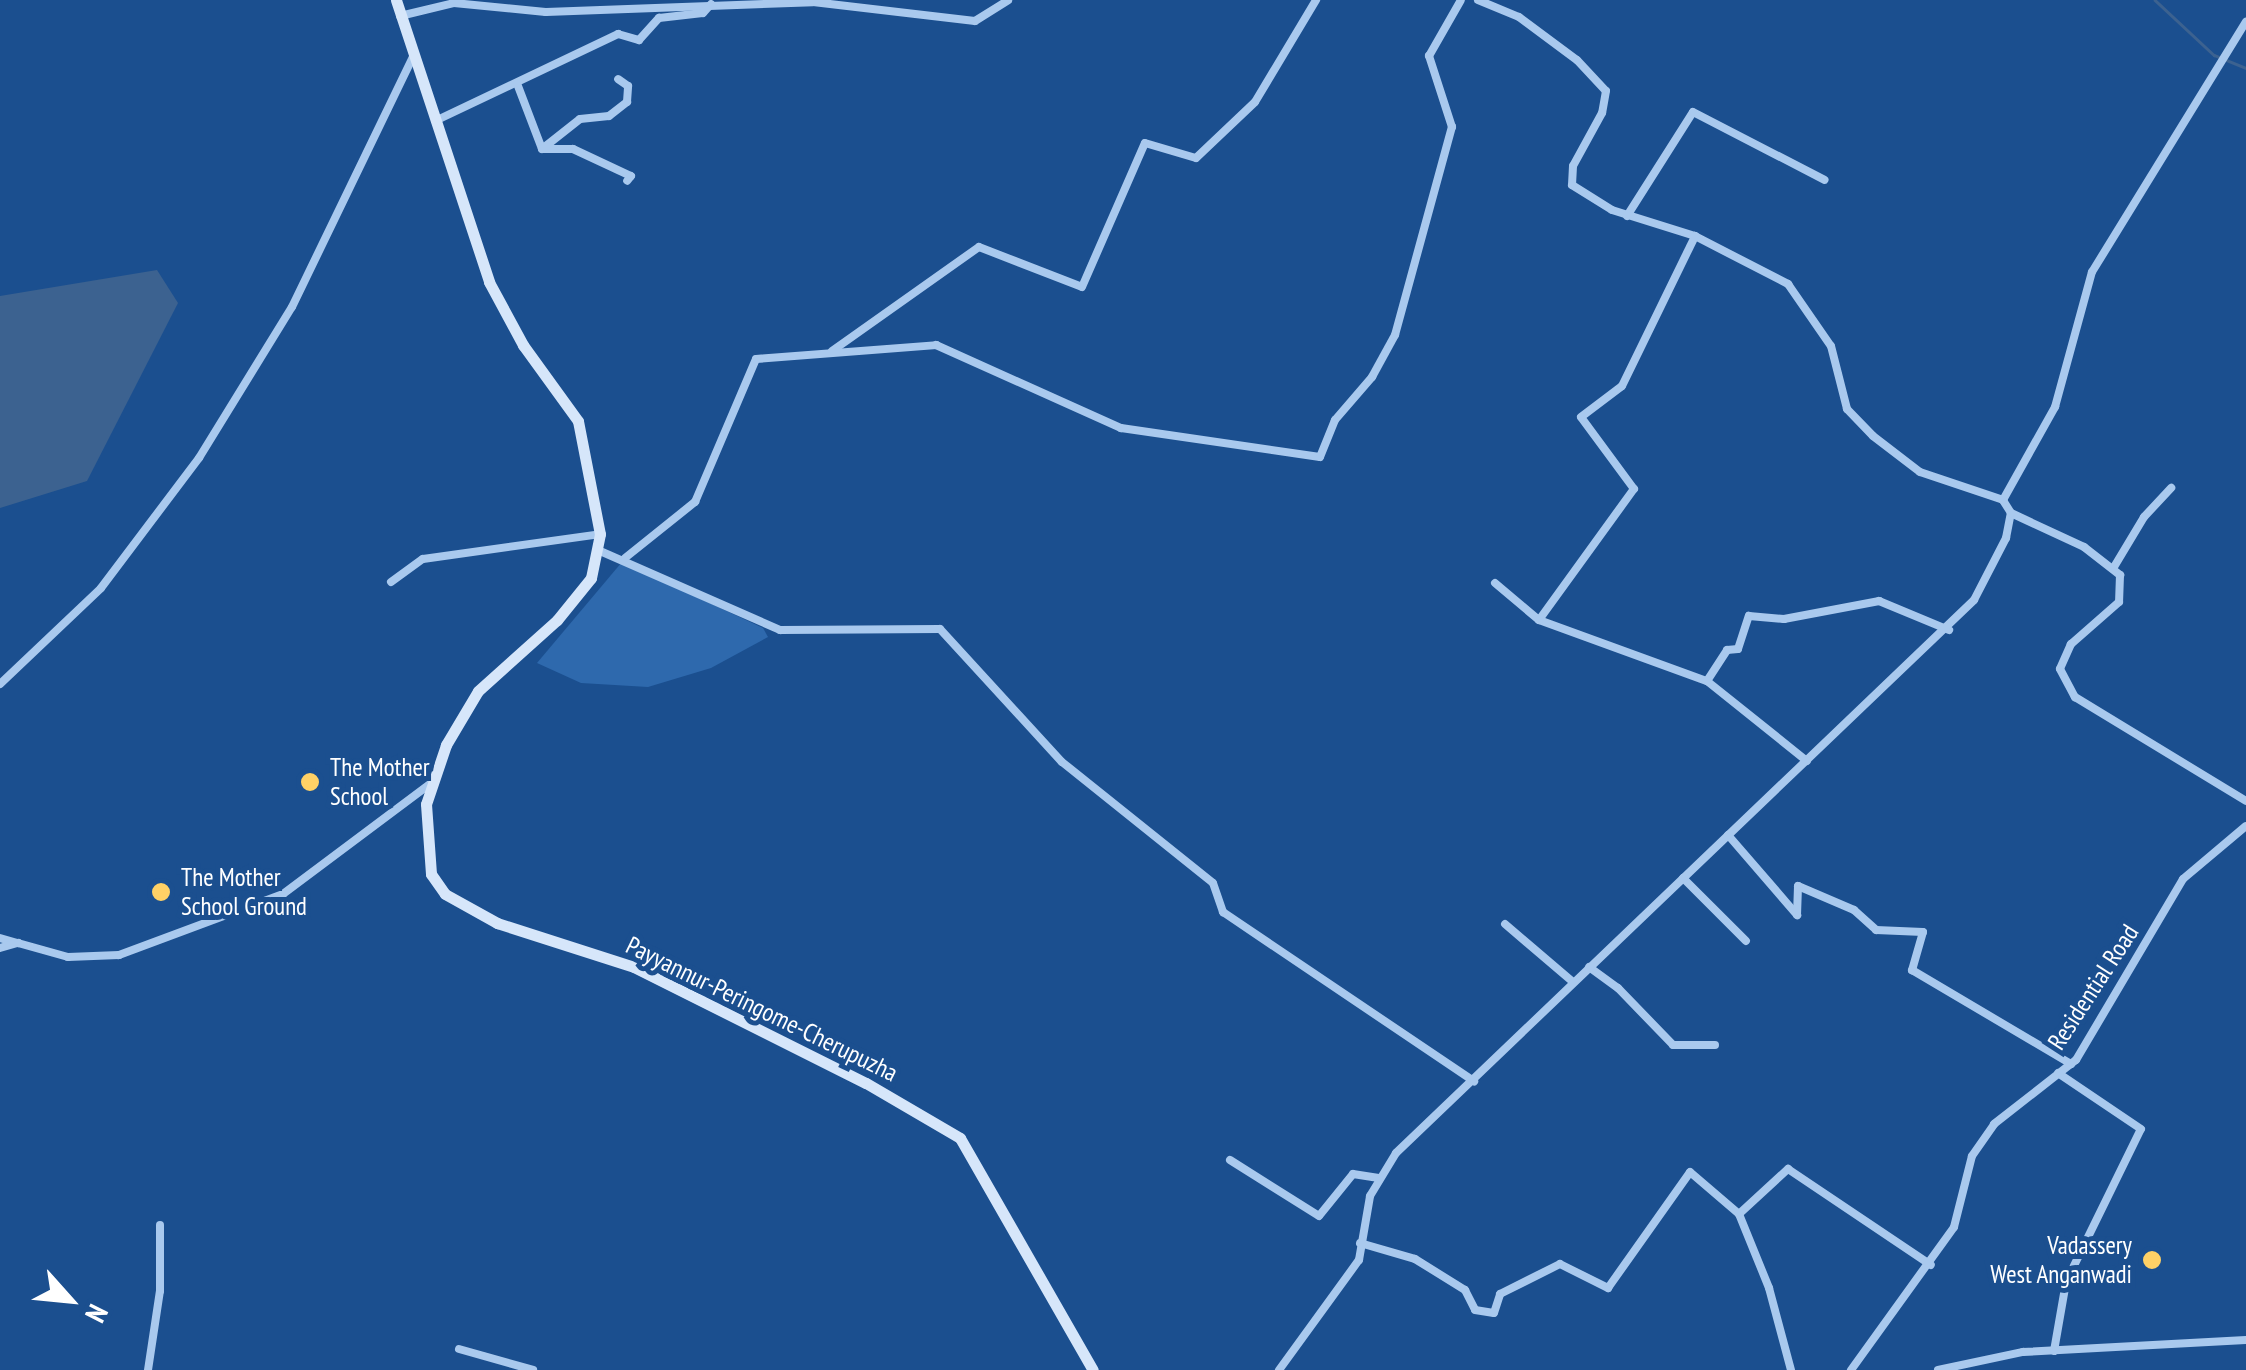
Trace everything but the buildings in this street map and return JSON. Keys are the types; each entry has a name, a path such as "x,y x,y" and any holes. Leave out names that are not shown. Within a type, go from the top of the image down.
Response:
{"main road":[{"name":"Payyannur-Peringome-Cherupuzha","path":"396,0 502,309 578,421 600,534 600,551 591,578 557,620 478,691 430,784 425,853 435,882 454,900 526,936 634,967 866,1083 960,1138 1092,1370"}],"street":[{"path":"400,16 454,3 546,12 812,2 975,21 1008,0"},
{"path":"830,353 979,247 1082,287 1145,143 1196,158 1255,102 1316,0"},
{"path":"625,558 695,502 756,359 936,345 1120,428 1320,457 1335,420 1372,378 1400,318 1452,127 1429,56 1461,0"},
{"path":"1478,0 1519,17 1577,60 1606,92 1602,113 1573,166 1572,184 1627,216 1695,236 1788,284 1831,346 1847,409 1873,436 1920,472 2004,500 2011,513 2114,568 2124,588 2119,602 2071,644 2060,669 2075,696 2246,801"},
{"path":"436,122 518,86 618,34 638,40 659,18 704,14 711,4"},
{"path":"2004,500 2055,407 2092,272 2231,53 2246,22"},
{"path":"0,684 100,588 199,458 292,307 414,54"},
{"path":"542,149 580,119 609,116 627,102 628,86 618,78"},
{"path":"518,86 542,149"},
{"path":"1627,216 1692,112 1825,180"},
{"path":"542,149 573,149 630,176 627,181"},
{"path":"1539,620 1634,488 1582,417 1622,386 1695,236"},
{"path":"2114,568 2144,517 2171,488"},
{"path":"1279,1370 1342,1288 1360,1243 1378,1178 1573,982 1949,630 1974,600 2006,538 2011,513"},
{"path":"390,582 423,560 600,534"},
{"path":"600,551 625,558 780,630 940,629 1062,762 1213,883 1223,912 1474,1082"},
{"path":"1495,583 1539,620 1707,681 1807,761"},
{"path":"1707,681 1726,650 1738,649 1749,616 1784,618 1879,601 1949,630"},
{"path":"0,938 68,958 119,956 283,894 430,784"},
{"name":"Residential Road","path":"1851,1370 1954,1227 1972,1156 1994,1124 2071,1064 2183,878 2246,826"},
{"path":"1728,835 1797,916 1798,886 1854,910 1876,930 1923,932 1912,970 2071,1064"},
{"path":"1683,878 1746,941"},
{"path":"1506,924 1573,982"},
{"path":"0,948 18,943"},
{"path":"1589,967 1618,988 1673,1046 1716,1045"},
{"path":"2054,1350 2066,1282 2141,1129 2058,1073"},
{"path":"1230,1160 1320,1216 1353,1174 1378,1178"},
{"path":"1739,1214 1788,1170 1931,1264"},
{"path":"1360,1243 1415,1259 1465,1290 1476,1310 1494,1313 1500,1294 1560,1264 1608,1288 1690,1172 1739,1214 1791,1370"},
{"path":"148,1370 160,1291 160,1225"},
{"path":"1938,1370 2054,1350 2246,1340"},
{"path":"459,1350 533,1370"}],"shaded area":[{"path":"157,270 178,303 87,481 0,508 0,296"},
{"path":"622,562 763,628 768,637 711,668 648,687 581,683 537,663"}],"waterway":[{"path":"2155,0 2214,55 2246,68"}],"place":[{"name":"The Mother School","path":"310,782"},
{"name":"The Mother School Ground","path":"161,892"},
{"name":"Vadassery West Anganwadi","path":"2152,1260"}]}
